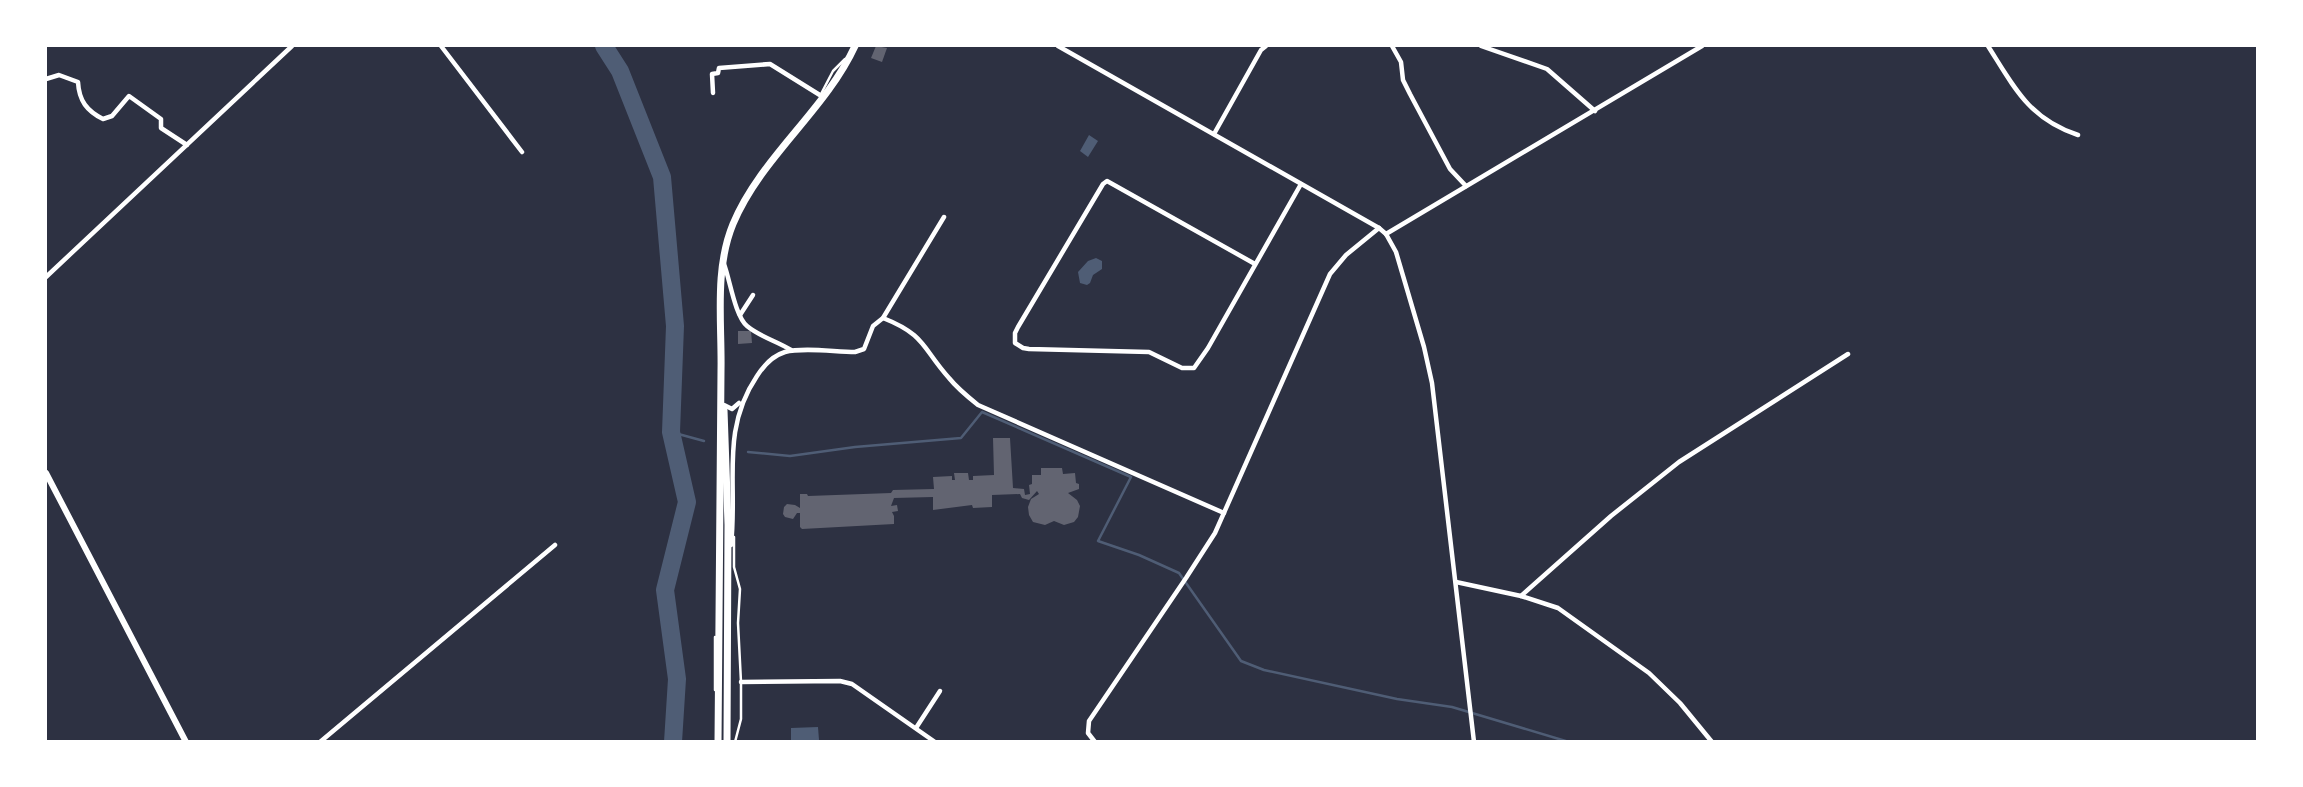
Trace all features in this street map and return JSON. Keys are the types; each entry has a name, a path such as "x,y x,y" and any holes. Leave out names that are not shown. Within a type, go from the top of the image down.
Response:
{"main road":[{"path":"718,741 723,261 733,225 746,199 815,107 854,47"},
{"path":"722,372 727,479 727,741"}],"street":[{"path":"46,277 292,46"},
{"path":"442,46 522,152"},
{"path":"1058,46 1386,234 1396,252 1429,365 1474,741"},
{"path":"1214,134 1261,50 1266,46"},
{"path":"1392,46 1401,62 1403,80 1410,94 1450,169 1466,186"},
{"path":"1481,46 1547,69 1595,111"},
{"path":"1386,234 1702,46"},
{"path":"1988,46 2008,78 2033,109 2049,124 2078,135"},
{"path":"713,93 712,74 718,73 719,68 768,64 822,96"},
{"path":"46,79 59,75 78,82 79,96 90,113 103,119 112,116 129,96 161,119 161,128 187,145"},
{"path":"1255,264 1107,181 1018,327 1014,339 1018,346 1023,348 1149,352 1189,369 1199,363 1301,184"},
{"path":"724,405 732,409 742,400 770,360 778,355 792,351 860,351 865,346 873,326 883,318 944,218"},
{"path":"1096,741 1088,733 1089,720 1204,552 1224,513 1330,274 1346,255 1379,228"},
{"path":"723,261 740,316 747,326 792,351"},
{"path":"740,316 753,295"},
{"path":"883,318 911,331 948,377 978,405 1224,513"},
{"path":"1521,596 1611,516 1679,462 1848,354"},
{"path":"728,567 734,523 734,437 742,400"},
{"path":"46,473 186,741"},
{"path":"320,741 555,544"},
{"path":"1456,582 1521,596 1558,608 1649,673 1680,703 1712,741"},
{"path":"741,681 840,681 852,684 935,741"},
{"path":"916,728 940,691"}],"lane":[{"path":"727,479 734,523 734,567 740,589 738,623 741,719 735,741"}],"water":[{"path":"1089,135 1098,141 1088,157 1080,151"},
{"path":"1096,258 1102,261 1102,269 1093,275 1087,285 1080,283 1078,272 1088,261"},
{"path":"818,727 819,740 791,741 791,728"}],"building":[{"path":"876,46 887,48 882,62 871,58"},
{"path":"738,331 751,331 752,343 738,344"},
{"path":"993,438 1010,438 1013,488 1024,489 1025,495 1030,494 1032,475 1041,475 1041,468 1062,468 1063,474 1075,473 1079,489 1068,493 1080,506 1074,522 1064,525 1054,521 1045,525 1033,522 1028,507 1031,499 1039,494 1037,491 1029,500 1022,498 1020,494 992,495 992,507 973,508 972,505 933,510 933,497 894,498 891,506 897,505 898,511 892,512 894,524 802,529 800,513 793,519 783,514 787,504 800,508 800,494 891,493 893,490 934,489 933,477 952,476 952,480 955,480 954,473 968,473 969,480 973,480 973,476 994,475"}],"waterway":[{"path":"604,46 620,71 662,177 675,326 671,432 687,502 665,590 677,679 673,742"},
{"path":"748,452 790,456 855,447 961,438 982,412 1131,477 1098,541 1179,573 1241,661 1264,670 1397,699 1452,707 1569,742"},
{"path":"671,432 704,441"}]}
